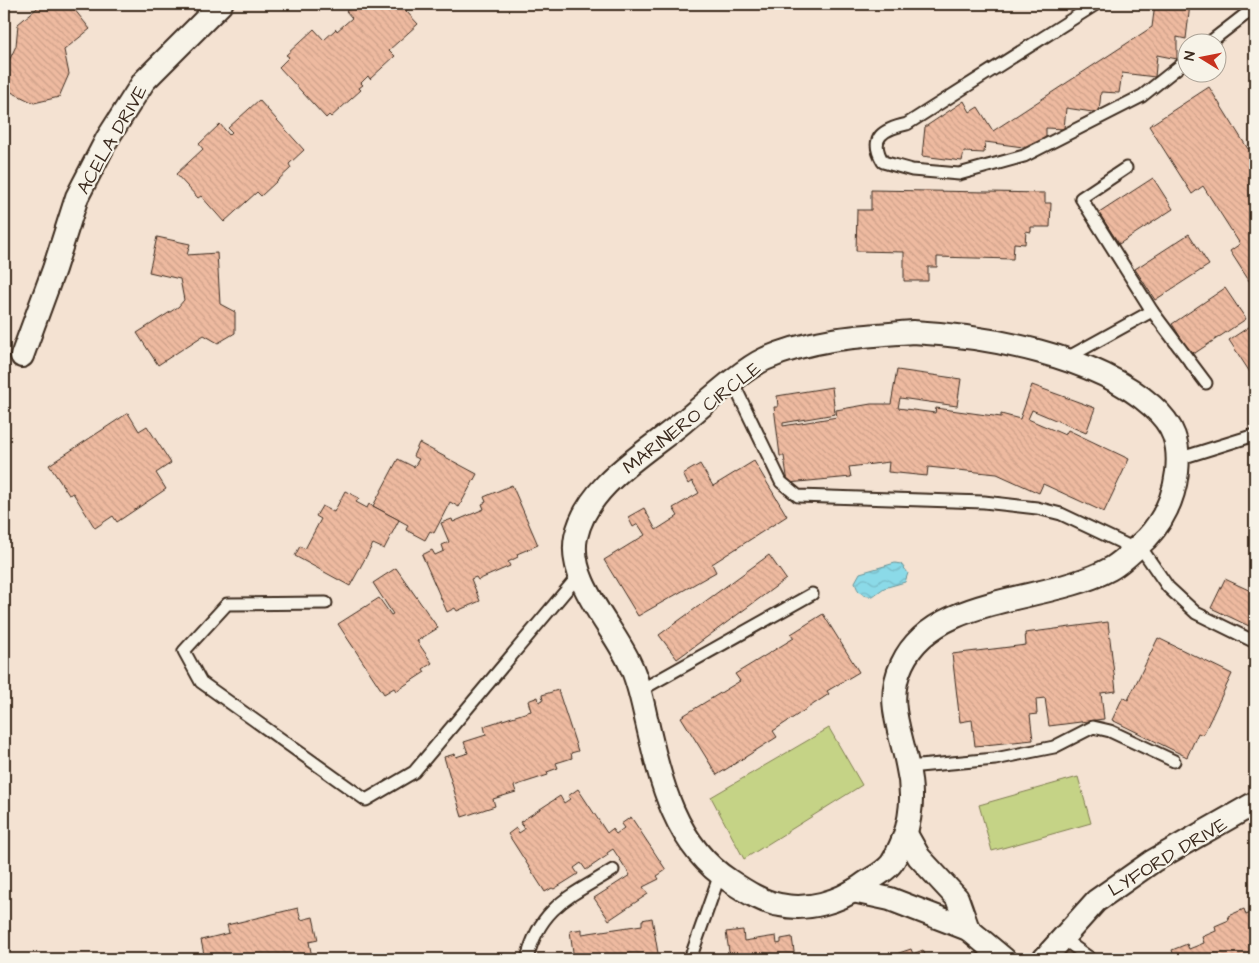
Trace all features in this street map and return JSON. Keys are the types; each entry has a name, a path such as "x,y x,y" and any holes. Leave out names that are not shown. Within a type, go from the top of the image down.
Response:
{"street":[{"name":"ACELA DRIVE","path":"22,356 54,269 76,197 107,139 144,81 221,4"},
{"name":"MARINERO CIRCLE","path":"913,332 951,334 1064,360 1094,370 1133,390 1162,415 1179,448 1175,490 1159,525 1137,547 1110,569 1061,588 967,611 936,624 916,641 901,665 894,694 895,723 908,767 911,802 906,834 891,865 853,891 820,905 781,906 748,893 720,874 691,846 668,799 632,666 579,575 575,542 582,518 599,494 628,463 669,434 732,383 761,361 811,343 913,332"},
{"name":"LYFORD DRIVE","path":"1044,959 1096,901 1153,861 1255,803"},
{"path":"906,834 919,857 957,898 968,929"},
{"path":"853,891 890,899 968,929 1004,959"}],"lane":[{"path":"1096,4 907,124 888,128 878,139 876,151 883,162 912,170 959,174 1024,156 1142,96 1176,69"},
{"path":"1223,32 1255,7"},
{"path":"1126,168 1081,198 1152,311 1206,383"},
{"path":"1064,360 1152,311"},
{"path":"732,383 781,482 798,496 984,502 1037,508 1061,514 1137,547 1168,587 1196,612 1255,642"},
{"path":"1178,459 1255,435"},
{"path":"326,603 227,604 184,651 201,682 366,800 414,772 579,575"},
{"path":"639,691 812,594"},
{"path":"908,767 994,759 1054,747 1093,727 1110,731 1174,760"},
{"path":"527,959 532,937 553,908 613,870"},
{"path":"690,959 720,874"},
{"path":"1062,938 1092,959"}],"green space":[{"path":"829,728 862,785 744,859 711,797"},
{"path":"1078,777 1091,823 992,851 979,805"}],"water":[{"path":"895,563 901,564 908,573 905,582 884,588 873,596 863,595 857,589 855,582 860,573"}],"building":[{"path":"42,4 70,4 90,29 64,50 69,74 59,97 34,103 11,92 5,69 16,46 18,24"},
{"path":"354,4 404,4 408,8 406,11 418,24 389,50 395,56 370,79 368,76 361,83 363,85 359,88 361,90 331,117 329,115 326,118 279,67 289,57 286,55 314,29 324,40 336,29 337,31 352,18 346,11"},
{"path":"1155,4 1190,4 1187,32 1176,32 1176,59 1157,55 1155,77 1122,73 1119,93 1101,92 1099,113 1066,108 1064,129 1046,128 1046,150 985,142 984,153 964,152 962,161 922,156 925,127 964,101 970,112 978,107 993,131 1152,27"},
{"path":"1209,87 1248,149 1255,145 1255,290 1230,251 1240,244 1203,186 1192,194 1149,126"},
{"path":"259,100 304,150 289,164 291,168 261,196 257,192 224,222 201,196 198,198 176,174 203,149 199,144 220,124 229,135 232,132 228,128"},
{"path":"1153,178 1173,209 1119,244 1099,213"},
{"path":"871,190 1045,193 1045,203 1051,203 1050,227 1031,227 1031,232 1026,231 1025,244 1014,243 1013,259 937,257 937,267 928,267 928,281 904,281 904,252 856,251 857,210 871,210"},
{"path":"1189,234 1209,265 1155,300 1135,269"},
{"path":"157,237 190,244 187,255 217,253 220,304 235,312 235,333 218,343 204,335 158,365 137,333 178,307 184,300 180,279 149,272"},
{"path":"1225,288 1246,319 1195,353 1190,352 1172,324"},
{"path":"1255,323 1255,380 1229,340"},
{"path":"897,370 961,379 957,406 900,398 898,408 935,413 936,408 1001,417 1001,414 1020,419 1032,385 1095,408 1086,433 1032,410 1028,419 1065,435 1068,430 1129,459 1104,512 1043,484 1039,493 997,474 928,467 927,476 888,472 889,462 849,467 851,477 788,483 784,456 780,456 774,407 778,407 777,396 832,387 835,414 783,423 783,426 837,417 836,410 871,404 891,404"},
{"path":"128,413 139,431 147,426 171,463 156,473 166,489 117,522 113,516 95,528 73,493 69,495 49,465"},
{"path":"419,443 477,474 459,507 450,502 434,533 430,531 425,540 406,530 408,525 373,506 398,459 414,467 419,459 413,456"},
{"path":"754,461 787,516 712,564 716,572 638,616 604,560 645,535 638,524 633,527 628,517 644,508 656,530 678,516 673,508 699,493 692,481 688,484 683,474 700,464 713,486"},
{"path":"512,485 538,545 517,554 518,557 508,562 510,566 478,580 476,577 471,579 480,601 457,611 455,608 447,612 422,555 432,550 435,555 444,551 442,545 449,542 441,523 452,519 453,522 484,509 482,504 486,502 484,497"},
{"path":"345,491 359,498 356,502 367,508 369,504 399,520 384,549 373,544 350,586 295,556 300,546 305,549 321,519 316,516 322,506 334,512"},
{"path":"769,555 786,579 677,659 659,635"},
{"path":"396,568 438,628 417,641 432,663 423,669 425,672 396,691 394,688 384,694 338,624 379,598 391,615 393,614 373,583"},
{"path":"1225,579 1255,593 1255,613 1249,626 1211,608"},
{"path":"823,614 859,672 827,691 829,694 773,731 777,737 717,775 681,717 740,681 735,674 794,638 791,634"},
{"path":"1108,622 1116,691 1101,693 1104,719 1049,726 1045,698 1036,699 1037,714 1030,715 1033,740 975,746 972,720 960,722 952,654 1026,645 1025,633"},
{"path":"1158,638 1232,674 1203,735 1198,733 1187,757 1112,720 1123,697 1128,700"},
{"path":"558,690 578,751 571,753 572,758 556,763 558,768 547,772 548,775 514,786 516,792 493,799 495,806 462,817 444,757 455,754 456,757 468,753 464,742 486,735 484,726 531,711 528,701 538,697 539,702 543,700 542,695"},
{"path":"578,789 607,833 612,829 616,834 624,828 621,824 631,817 666,870 657,876 659,879 643,887 648,894 609,920 594,898 630,875 613,849 607,853 608,855 586,870 581,863 574,868 578,874 554,889 552,888 545,892 508,834 516,828 519,833 525,829 520,822 560,796 564,803 570,799 568,796"},
{"path":"298,908 301,920 313,917 318,940 309,942 312,957 205,959 201,940 229,933 227,925"},
{"path":"1244,909 1246,915 1255,911 1255,959 1175,959 1172,950 1187,944 1189,949 1204,943 1202,937 1216,931 1215,926 1229,920 1228,916"},
{"path":"652,918 659,959 574,959 570,931 582,929 582,934 642,925 642,920"},
{"path":"743,930 744,941 776,936 777,944 781,943 781,939 792,937 795,959 722,959 730,958 726,932"},
{"path":"911,949 913,954 923,950 927,959 891,959 890,956"},
{"path":"722,954 722,959 711,959 711,956"}]}
